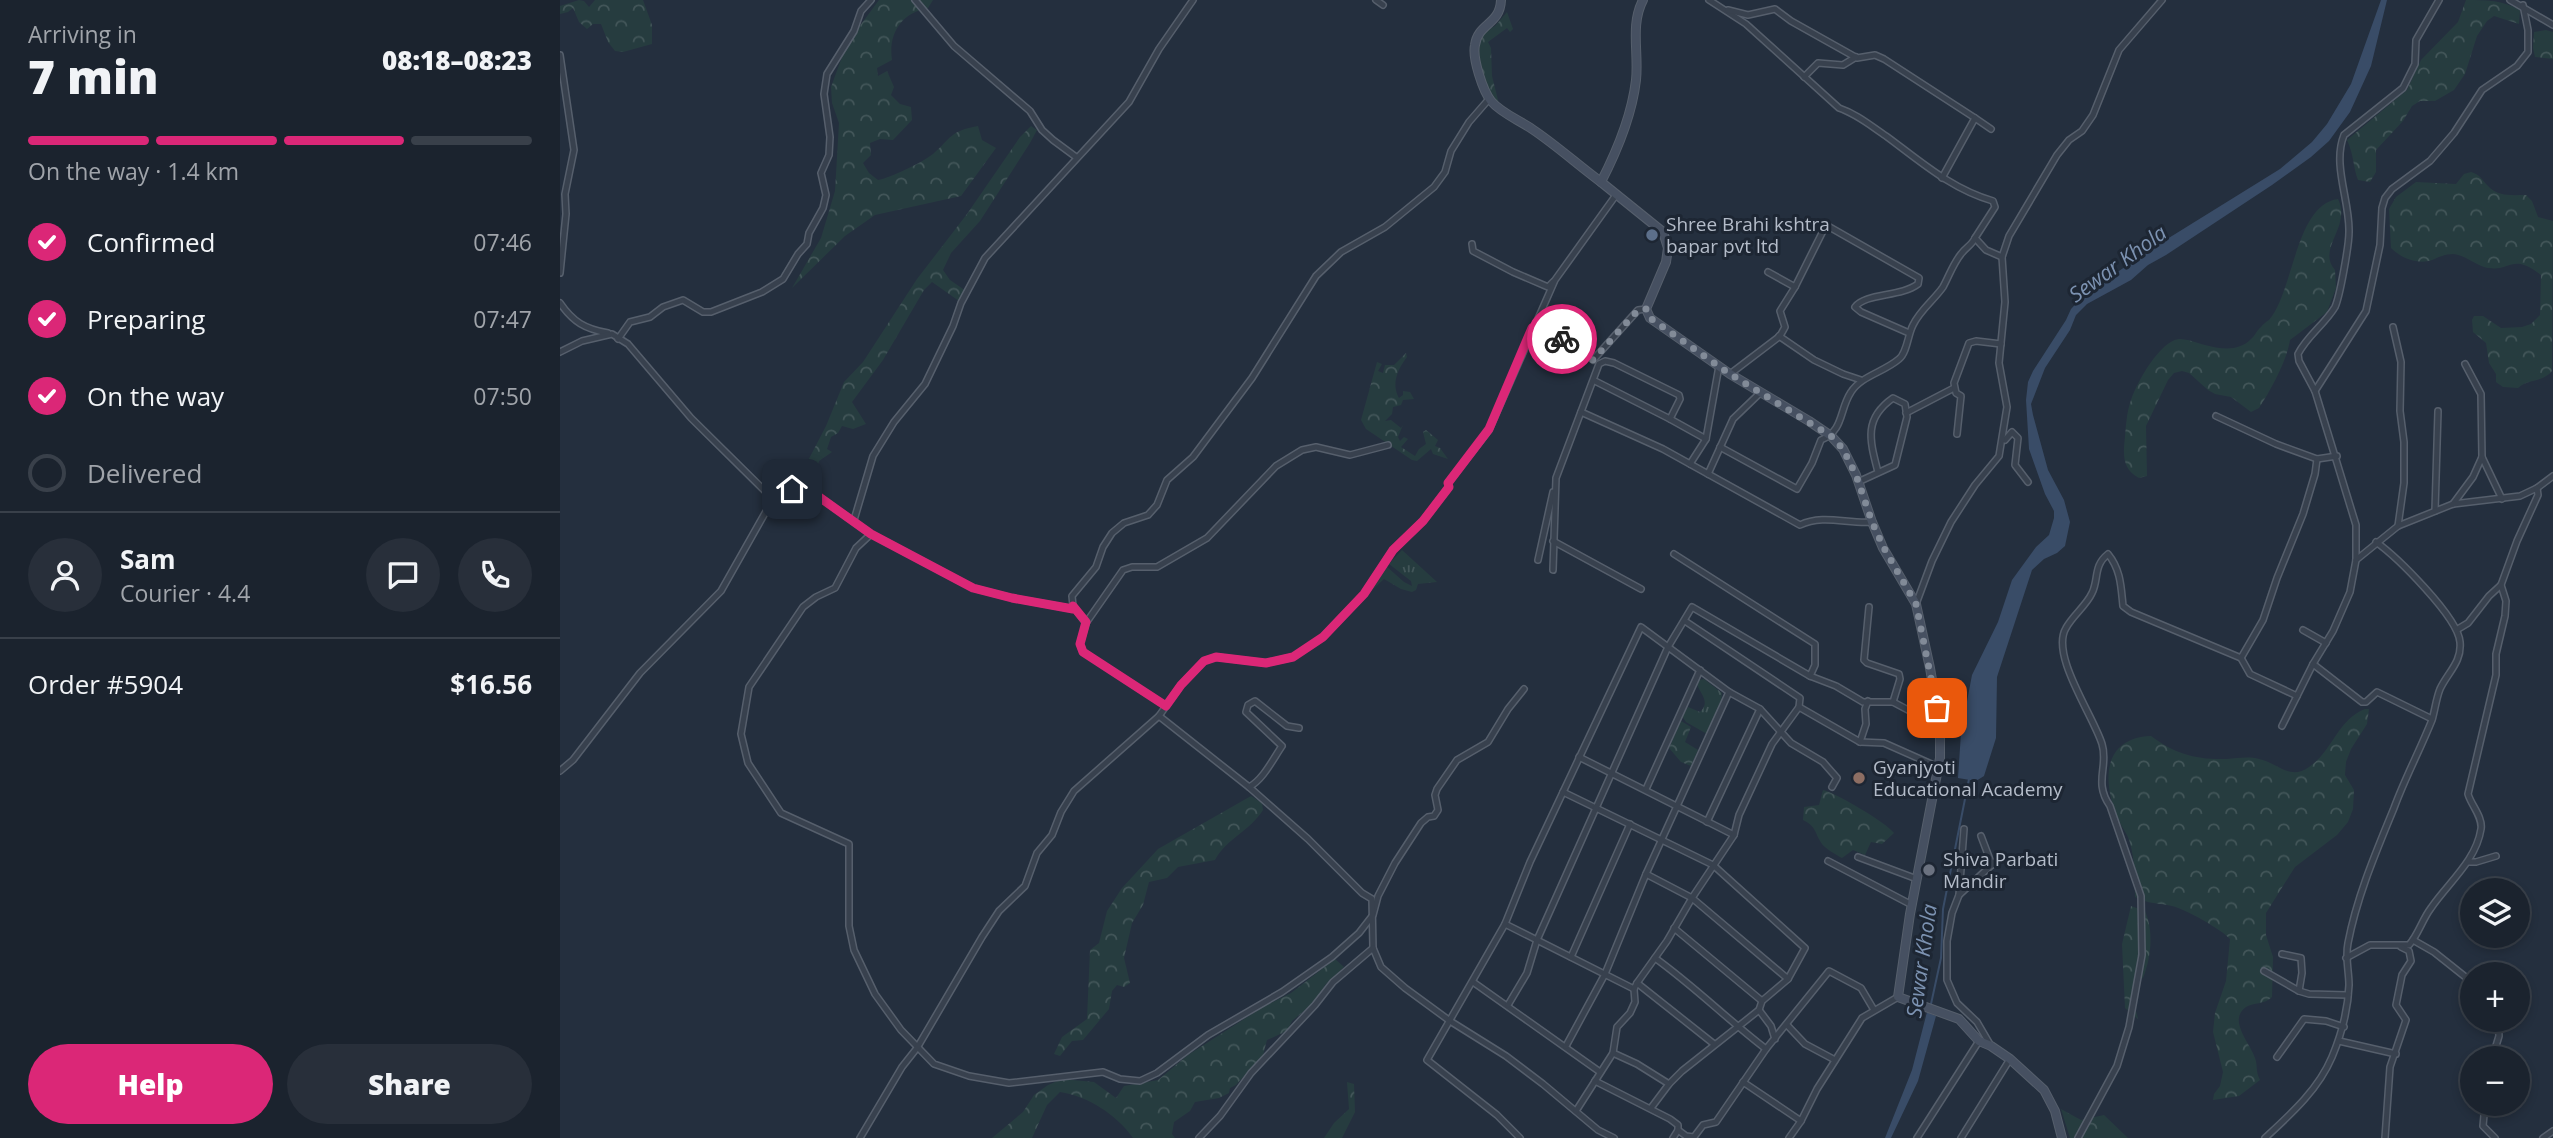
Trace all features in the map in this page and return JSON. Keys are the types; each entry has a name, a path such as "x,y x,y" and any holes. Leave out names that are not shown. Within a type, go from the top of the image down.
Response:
{"street":[{"path":"618,339 630,322 650,317 676,301 689,302 703,312 711,312 762,292 783,279 797,254 807,244 809,233 823,208 826,195 821,173 829,155 830,137 824,94 827,74 854,31 861,11 871,0"},
{"path":"915,0 954,46 1030,111 1042,130 1076,157"},
{"path":"854,520 873,456 894,422 925,384 961,303 985,258 1129,102 1159,49 1193,0"},
{"path":"1376,0 1383,5"},
{"path":"1501,0 1496,19 1479,32 1474,46 1476,64 1489,99 1552,143 1663,232 1668,248 1660,281 1646,309"},
{"path":"1601,182 1619,144 1630,110 1637,62 1637,11 1643,0"},
{"path":"1709,0 1746,24 1839,108 1850,111 1942,178 1978,197 1993,201 1995,206 1972,244 1966,248 1942,286 1920,312 1909,333 1901,358 1879,373 1861,380 1851,391 1837,428 1831,436 1821,440 1797,489 1720,447"},
{"path":"1916,604 1932,561 1951,522 1975,485 1999,456 2003,442 2007,407 2000,363 2005,302 2002,257 2009,236 2057,155 2069,140 2082,131 2093,115 2119,50 2162,0"},
{"path":"2282,726 2350,592 2356,560 2356,525 2337,456 2315,391 2298,354 2336,305 2349,233 2340,145 2344,135 2403,88 2415,64 2416,40 2439,0"},
{"path":"2510,0 2523,5 2553,25"},
{"path":"2315,391 2366,311 2380,245 2385,198 2392,189 2430,161 2454,133 2482,90 2517,66 2528,52 2530,42 2523,5"},
{"path":"1718,6 1748,15 1775,9 1791,22 1856,57"},
{"path":"560,55 574,150 565,194 566,214 560,273"},
{"path":"1804,77 1818,63 1843,65 1856,57 1875,55 1991,129"},
{"path":"1073,609 1072,596 1096,566 1112,533 1124,523 1148,515 1157,505 1167,480 1193,457 1252,378 1316,276 1341,252 1385,227 1434,187 1445,172 1451,151 1469,122 1489,99"},
{"path":"1942,178 1975,118"},
{"path":"1472,244 1474,251 1548,287 1616,195"},
{"path":"560,210 566,214"},
{"path":"1730,374 1779,337 1786,327 1780,311 1826,225 1919,278 1918,284 1911,289 1863,300 1855,307 1909,333"},
{"path":"1975,238 1986,250 2002,257"},
{"path":"1768,272 1795,287"},
{"path":"860,1138 999,911 1025,886 1037,853 1052,835 1061,812 1074,791 1159,716 1181,685 1204,661 1216,657 1266,663 1293,657 1323,637 1364,594 1393,550 1423,521 1489,429 1555,280"},
{"path":"560,303 570,318 578,323 612,334 628,344 691,418 773,499"},
{"path":"1532,328 1570,341 1593,360 1638,310 1646,309"},
{"path":"1646,309 1650,318 1760,394 1831,436 1843,449 1884,548 1916,604 1940,727 1938,767 1898,997"},
{"path":"2393,327 2401,362 2400,411 2404,442 2404,483 2398,526"},
{"path":"560,352 582,341 612,334"},
{"path":"1779,337 1814,360 1861,380"},
{"path":"1906,413 1954,388 1969,343 1976,341 2001,344"},
{"path":"1538,560 1556,478 1599,365 1605,361 1614,363 1679,395 1679,402 1670,419"},
{"path":"2465,364 2481,394 2482,457 2502,499"},
{"path":"1690,464 1706,439 1719,366"},
{"path":"1595,381 1706,439"},
{"path":"1954,388 1961,396 1957,434"},
{"path":"1708,474 1733,419 1760,394"},
{"path":"1858,482 1895,465 1906,413 1905,404 1893,398 1881,407 1873,421 1870,441 1878,472"},
{"path":"2435,511 2438,411"},
{"path":"1581,412 1663,449 1800,525 1812,519 1872,522"},
{"path":"2216,416 2276,444 2317,459 2337,456"},
{"path":"2003,442 2010,433 2015,433 2019,441 2014,465 2028,482"},
{"path":"1166,706 1083,652 1080,644 1086,622 1123,570 1132,567 1157,567 1208,538 1276,466 1302,450 1316,447 1350,455 1388,445"},
{"path":"2453,504 2473,477 2482,457"},
{"path":"2241,658 2263,620 2303,514 2317,459"},
{"path":"2356,560 2398,526 2453,504 2520,496 2553,476"},
{"path":"1553,570 1556,478"},
{"path":"773,499 781,498 801,484 871,534 973,588 1073,609 1073,606 1086,622"},
{"path":"2458,629 2468,623 2501,585 2538,495 2537,488"},
{"path":"560,771 573,760 640,673 721,591 773,499"},
{"path":"871,534 856,548 835,588 803,607 749,687 741,734 748,763 781,813 849,844 849,926 854,950 875,994 917,1048 934,1064 969,1076 1009,1083 1103,1072 1120,1079 1140,1081 1157,1073 1208,1035 1282,992 1332,957 1359,933 1373,915 1378,896 1395,863 1421,823 1434,816 1437,810 1437,789 1457,760 1488,743 1508,709 1524,689"},
{"path":"1553,541 1641,589"},
{"path":"2265,1138 2291,1114 2323,1077 2339,1041 2344,1027 2348,996 2346,958 2359,895 2404,781 2432,719 2441,688 2459,660 2458,629 2437,601 2376,542"},
{"path":"1674,554 1815,644 1815,665 1810,676"},
{"path":"2078,1138 2117,1066 2129,1027 2141,955 2141,896 2110,806 2102,793 2103,746 2068,672 2063,650 2066,627 2092,594 2096,571 2108,554 2121,576 2123,606 2131,612 2241,658 2250,674 2297,696"},
{"path":"2346,958 2370,945 2409,946 2431,907 2468,862 2482,828 2468,794 2496,675 2496,654 2506,601 2501,585"},
{"path":"1508,1005 1527,973 1537,940 1668,647 1692,607 1810,676 1836,686 1863,702 1894,702 1940,727"},
{"path":"1869,607 1864,660 1899,674 1894,702"},
{"path":"1576,1111 1613,1053 1617,1027 1630,1013 1635,986 1734,835 1740,815 1780,731 1798,707 1800,698 1685,621"},
{"path":"1520,1138 1497,1115 1427,1060 1505,924 1530,862 1641,627 1729,692 1760,709 1791,743 1832,770 1837,778 1832,787"},
{"path":"2303,630 2326,643"},
{"path":"2313,664 2362,702 2366,702 2377,692 2432,719"},
{"path":"1646,789 1700,670"},
{"path":"1566,1046 1605,974 1646,874 1729,692"},
{"path":"1249,787 1264,773 1282,746 1245,712 1248,705 1255,701 1287,726 1299,728"},
{"path":"1860,742 1866,724 1865,709 1868,701"},
{"path":"1798,707 1860,742 1884,743 1938,767"},
{"path":"1707,822 1760,709"},
{"path":"1159,716 1249,787 1308,839 1362,893 1372,899 1373,948 1381,967 1450,1021 1506,1056 1598,1130 1614,1138"},
{"path":"1579,757 1734,835"},
{"path":"1563,792 1713,865 1805,948 1788,979 1762,1001 1759,1010 1714,1044 1669,1084 1651,1108"},
{"path":"1571,957 1630,824"},
{"path":"1964,829 1959,895 1947,934 1947,980 1956,1003 1977,1022 1991,1046"},
{"path":"1959,895 1994,863 1981,836"},
{"path":"2468,862 2496,856"},
{"path":"1858,857 1917,879"},
{"path":"1828,860 1912,905"},
{"path":"1646,874 1692,898 1788,979"},
{"path":"1505,924 1635,986 1714,1044"},
{"path":"1674,928 1762,1001"},
{"path":"2413,940 2434,952 2460,973"},
{"path":"2385,1138 2390,1067 2406,1020 2396,1004 2402,975 2411,961 2409,951 2401,947"},
{"path":"1199,1138 1251,1073 1333,982 1373,948"},
{"path":"2283,954 2301,958 2299,991"},
{"path":"1655,958 1688,981 1737,1027 1766,1049"},
{"path":"1678,1130 1686,1136 1694,1137 1703,1125 1716,1122 1766,1049 1829,971 1861,988 1874,1010"},
{"path":"2264,971 2309,994 2348,996"},
{"path":"1473,982 1600,1072"},
{"path":"1789,1138 1863,1018 1898,997 1959,1019 1979,1041 2010,1059 2044,1090 2055,1111 2062,1138"},
{"path":"1759,1010 1771,1026 1775,1039"},
{"path":"2277,1057 2304,1019 2326,1021 2344,1027"},
{"path":"1787,1025 1805,1044 1835,1060"},
{"path":"1917,1138 1979,1041"},
{"path":"2339,1041 2396,1054"},
{"path":"1613,1053 1669,1084"},
{"path":"1961,1138 2010,1059"},
{"path":"1595,1081 1651,1108 1678,1125 1673,1138"},
{"path":"1743,1083 1801,1121"},
{"path":"2484,1116 2483,1126 2495,1138"},
{"path":"2543,1138 2553,1130"}],"green space":[{"path":"579,0 589,7 595,0 643,0 652,25 652,44 623,52 615,51 601,24 593,24 587,29 579,22 573,8 560,14 560,6"},
{"path":"879,0 933,0 928,8 910,15 898,26 892,42 892,60 877,68 878,76 887,71 894,87 891,95 900,104 911,107 912,120 893,140 880,139 870,143 871,155 863,163 869,173 878,180 898,173 933,154 956,133 978,126 982,140 996,148 961,196 875,215 845,236 792,288 821,238 835,191 839,123 832,103 831,87 842,57"},
{"path":"2466,0 2507,4 2520,10 2519,24 2494,16 2487,21 2477,36 2465,74 2454,90 2435,101 2420,101 2412,106 2403,121 2376,150 2376,172 2370,182 2358,180 2347,140 2407,90 2421,60 2458,22"},
{"path":"1507,12 1513,29 1510,32 1507,28 1488,42 1499,104 1489,93 1484,80 1479,40 1482,33 1495,26"},
{"path":"2534,32 2553,32 2553,59 2535,57"},
{"path":"1031,126 1037,130 1030,143 980,221 951,253 943,270 950,280 966,291 959,301 932,282 924,290 883,360 852,402 866,424 853,429 842,426 838,433 831,437 827,449 832,452 819,461 813,482 816,487 800,476 826,426 844,382 863,362 917,279 967,214 1020,137"},
{"path":"2471,172 2496,192 2526,195 2532,201 2538,217 2553,221 2552,371 2518,388 2503,387 2496,382 2486,343 2473,332 2472,320 2474,316 2483,316 2501,328 2531,324 2540,315 2541,275 2523,265 2484,267 2453,254 2416,261 2405,258 2391,248 2389,209 2396,197 2416,182 2456,184 2464,174"},
{"path":"2338,199 2341,219 2329,254 2335,270 2336,288 2327,312 2290,340 2278,375 2259,408 2251,412 2231,397 2208,390 2189,373 2174,373 2146,426 2147,476 2139,478 2133,474 2124,455 2127,418 2134,392 2157,354 2172,341 2179,339 2217,348 2229,348 2241,346 2251,339 2277,307 2304,232 2313,216 2324,205"},
{"path":"1406,353 1407,357 1398,371 1396,387 1399,398 1403,391 1410,392 1414,399 1403,400 1401,405 1393,407 1392,414 1385,421 1391,420 1401,428 1403,425 1398,437 1400,441 1404,437 1408,439 1401,447 1415,456 1426,444 1423,432 1426,430 1438,440 1435,446 1440,448 1448,459 1433,454 1431,449 1417,461 1412,460 1366,429 1361,420 1377,362 1382,364 1378,371 1383,373 1385,365 1394,365"},
{"path":"1402,550 1437,582 1418,584 1412,592 1384,579 1370,592 1386,566 1412,586 1411,581 1389,564"},
{"path":"1704,679 1722,693 1721,705 1707,734 1686,722 1682,716 1688,707 1700,712 1703,709 1704,699 1697,685 1699,680"},
{"path":"2369,709 2367,724 2346,762 2345,775 2354,790 2353,809 2348,822 2337,835 2295,867 2266,913 2266,935 2273,957 2272,997 2246,1007 2239,1018 2239,1025 2255,1058 2260,1080 2239,1096 2213,1100 2223,1072 2213,1032 2215,1013 2226,981 2230,939 2212,925 2186,911 2135,897 2132,850 2113,804 2108,777 2110,764 2123,745 2151,736 2186,755 2216,759 2255,758 2290,772 2302,771 2317,761 2348,720"},
{"path":"1681,721 1691,727 1685,742 1698,750 1691,766 1681,762 1669,748"},
{"path":"1823,790 1861,809 1894,833 1882,844 1871,842 1865,855 1853,850 1842,858 1837,855 1823,846 1813,828 1803,820 1804,807 1819,805"},
{"path":"1251,796 1262,803 1263,810 1252,824 1225,846 1215,860 1178,867 1167,878 1149,882 1143,905 1132,923 1124,958 1130,983 1124,987 1117,985 1112,991 1109,1009 1083,1040 1072,1041 1060,1056 1054,1054 1062,1037 1087,1019 1090,950 1099,943 1107,911 1122,888 1158,849"},
{"path":"2131,906 2145,911 2150,936 2146,970 2143,978 2135,980 2132,995 2138,1019 2125,1008 2122,944"},
{"path":"1335,959 1344,967 1325,985 1318,999 1292,1021 1287,1031 1267,1040 1263,1055 1236,1085 1230,1088 1229,1093 1219,1098 1195,1102 1190,1111 1174,1122 1172,1134 1175,1138 1133,1138 1101,1108 1071,1094 1060,1092 1047,1105 1032,1138 992,1138 1023,1112 1034,1095 1062,1079 1094,1082 1116,1098 1124,1086 1158,1080 1188,1055 1263,1007 1291,993"},
{"path":"1347,1082 1354,1084 1355,1112 1342,1138 1324,1138 1334,1123 1349,1109"},
{"path":"2061,1109 2081,1120 2104,1115 2128,1138 2070,1138"}],"water":[{"path":"2381,0 2387,0 2371,66 2350,112 2329,141 2272,185 2148,265 2131,280 2087,304 2076,315 2070,330 2045,368 2031,404 2048,470 2064,500 2070,522 2065,546 2032,570 1997,677 1996,738 1984,776 1976,781 1958,778 1961,733 1972,675 1998,622 2012,580 2036,547 2049,535 2054,518 2054,511 2029,449 2026,400 2028,382 2033,371 2071,309 2084,295 2151,249 2280,169 2312,142 2327,124 2351,84"},
{"path":"1927,1012 1936,1016 1918,1081 1891,1138 1885,1138 1912,1070"}],"waterway":[{"name":"Sewar Khola","path":"1931,1004 1941,958 1943,909 1969,779"}],"way so far":[{"path":"1562,339 1570,341 1593,360 1638,310 1646,309 1650,318 1686,344 1760,394 1831,436 1843,449 1884,548 1916,604 1937,708"}],"place":[{"name":"Shree Brahi kshtra bapar pvt ltd","path":"1652,235"},
{"name":"Gyanjyoti Educational Academy","path":"1859,778"},
{"name":"Shiva Parbati Mandir","path":"1929,870"}],"route":[{"path":"792,489 801,484 871,534 973,588 1053,606 1073,609 1073,606 1086,622 1080,644 1083,652 1135,683 1166,706 1204,661 1216,657 1266,663 1293,657 1323,637 1364,594 1393,550 1423,521 1489,429 1532,328 1562,339"}]}
